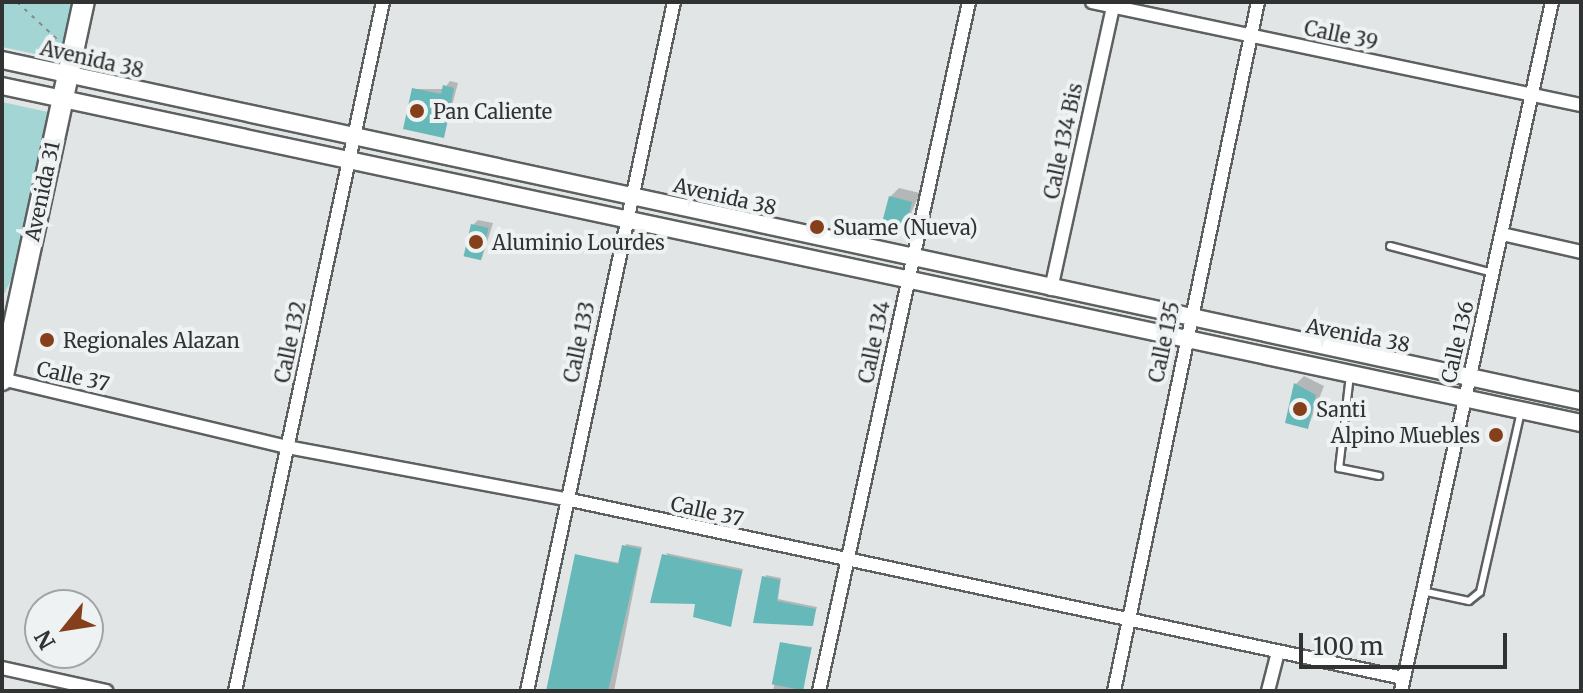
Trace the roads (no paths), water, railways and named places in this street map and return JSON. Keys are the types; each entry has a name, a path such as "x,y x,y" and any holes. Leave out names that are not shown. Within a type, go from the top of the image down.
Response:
{"highway":[{"name":"Avenida 31","path":"2,380 63,98 61,73 84,2"},
{"path":"2,308 21,290"}],"main road":[{"name":"Avenida 38","path":"2,60 352,139 632,195 1051,289 1350,374 1581,423"},
{"name":"Avenida 38","path":"2,86 349,162 909,276 1581,401"}],"street":[{"name":"Calle 132","path":"235,691 383,2"},
{"name":"Calle 133","path":"527,691 674,2"},
{"name":"Calle 134","path":"819,691 969,2"},
{"name":"Calle 39","path":"1092,2 1581,105"},
{"name":"Calle 135","path":"1114,691 1187,329 1258,2"},
{"name":"Calle 136","path":"1402,684 1552,2"},
{"name":"Calle 134 Bis","path":"1051,289 1113,4"},
{"path":"1502,234 1581,252"},
{"name":"Calle 37","path":"2,380 287,447 566,499 846,563 1129,619 1278,652 1402,684"},
{"path":"1268,691 1278,652"},
{"path":"2,668 106,691"}],"lane":[{"path":"1390,246 1493,273"},
{"path":"1350,374 1339,468 1379,476"},
{"path":"1422,591 1469,601 1480,592 1521,410"}],"place":[{"name":"Pan Caliente","path":"417,111"},
{"name":"Suame (Nueva)","path":"817,227"},
{"name":"Aluminio Lourdes","path":"476,242"},
{"name":"Regionales Alazan","path":"47,340"},
{"name":"Santi","path":"1300,409"},
{"name":"Alpino Muebles","path":"1496,435"}]}
